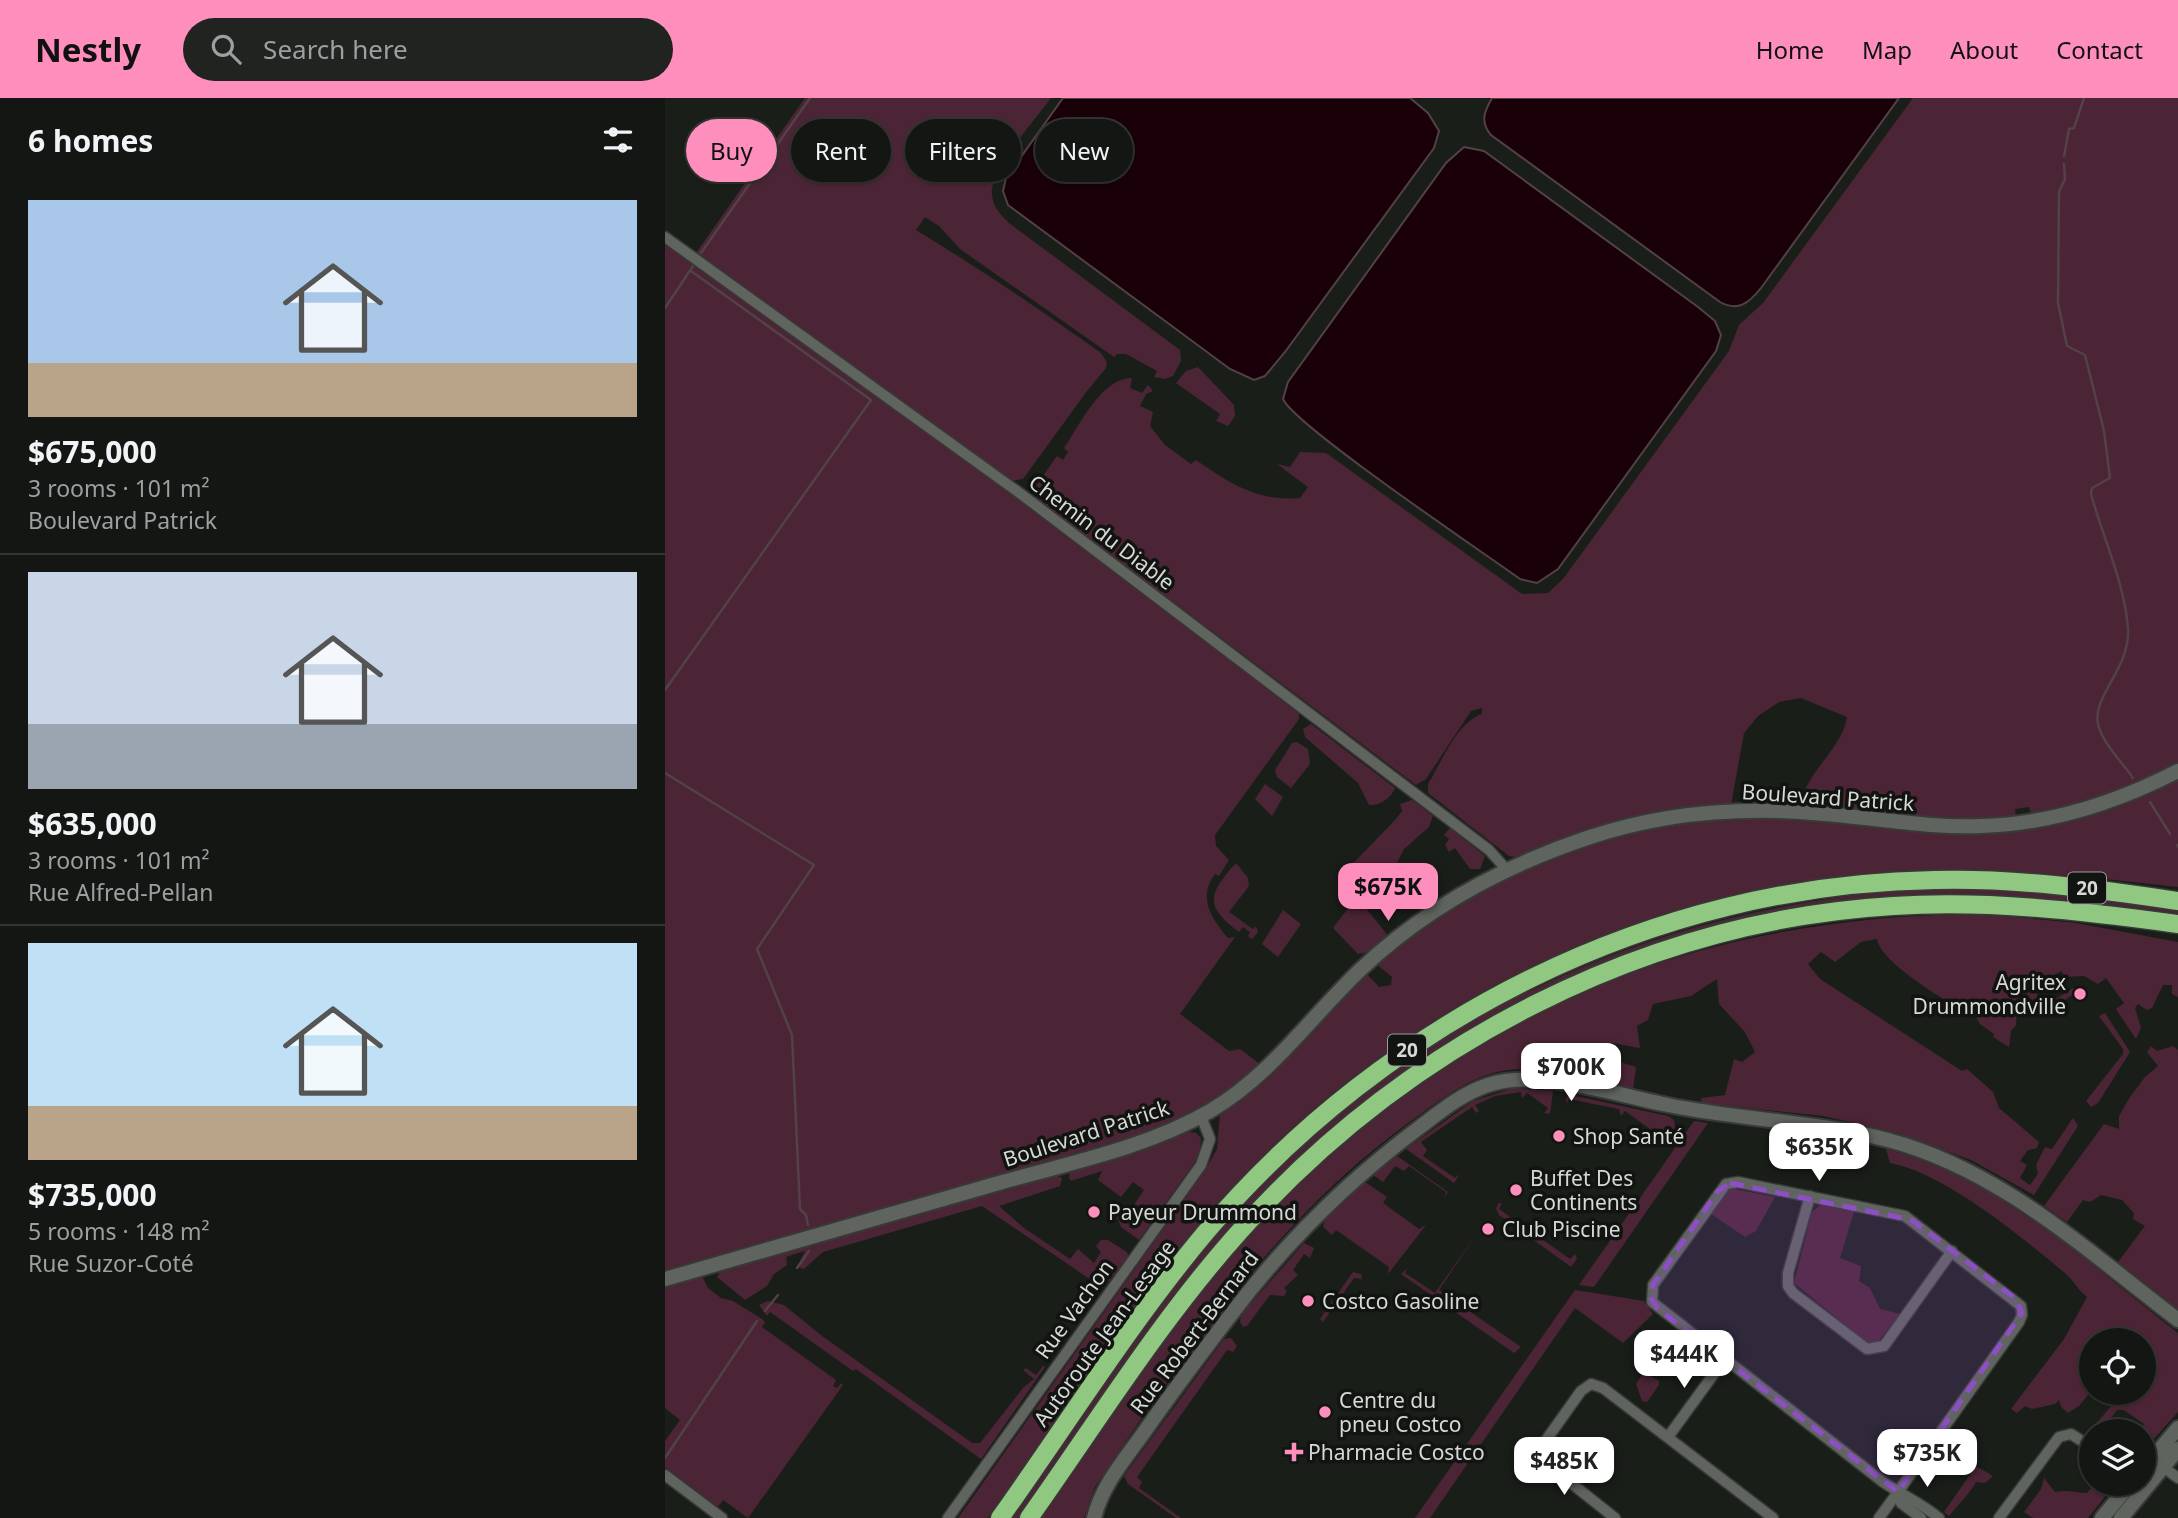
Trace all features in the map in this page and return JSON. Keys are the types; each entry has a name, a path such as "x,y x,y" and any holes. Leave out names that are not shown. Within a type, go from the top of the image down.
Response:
{"highway":[{"name":"Autoroute Jean-Lesage","path":"1000,1518 1165,1284 1247,1186 1313,1122 1373,1073 1436,1031 1505,991 1599,948 1670,923 1747,902 1836,887 1915,880 1990,880 2084,887 2177,900"},
{"name":"20","path":"1028,1518 1188,1294 1255,1214 1350,1124 1427,1066 1482,1032 1547,998 1626,964 1708,937 1787,919 1863,909 1930,904 2003,905 2178,924"},
{"path":"2083,912 2178,935"}],"street":[{"name":"Chemin du Diable","path":"665,237 1021,495 1489,850 1507,870"},
{"name":"Boulevard Patrick","path":"665,1279 1094,1156 1157,1135 1201,1116 1234,1096 1270,1066 1356,974 1389,945 1456,898 1507,870 1618,829 1713,812 1810,812 1957,827 2032,822 2119,799 2178,771"},
{"name":"Rue Robert-Bernard","path":"1094,1518 1106,1487 1153,1419 1254,1284 1299,1233 1361,1173 1424,1124 1467,1094 1507,1080 1545,1080 1707,1113 1818,1126 1921,1150 1973,1172 2013,1195 2178,1320"},
{"name":"Rue Vachon","path":"948,1518 1201,1166 1210,1139 1201,1116"},
{"path":"1879,1518 1898,1492 2016,1327 2022,1310 2017,1299 1905,1216 1738,1182 1722,1186 1653,1285 1650,1297 1658,1309 1724,1360 1898,1492 1908,1494 1939,1518"},
{"path":"1810,1196 1790,1268 1788,1286 1867,1349 1884,1346 1952,1251"},
{"path":"1668,1437 1724,1360"},
{"path":"1614,1518 1547,1464 1542,1455 1544,1443 1581,1391 1591,1384 1603,1388 1773,1518"},
{"path":"2156,1454 2178,1428"},
{"path":"1999,1518 2059,1437 2071,1434 2079,1439"},
{"path":"2121,1518 2178,1450"},
{"path":"2163,1467 2178,1478"},
{"path":"665,1475 722,1518"},
{"path":"1898,1492 1901,1503 1921,1518"},
{"path":"2102,1518 2120,1496"}],"highlighted area":[{"path":"1730,1183 1912,1220 2016,1299 2022,1313 1898,1492 1658,1309 1650,1297 1653,1285 1718,1191"}],"shaded area":[{"path":"805,98 1051,98 1021,136 1021,119 905,119 905,182 994,182 994,203 1009,223 1180,350 1181,361 1173,376 1165,379 1154,377 1157,371 1126,354 1117,354 1114,357 960,249 939,226 925,217 916,230 1056,321 1101,353 1107,362 1106,368 1023,479 1011,481 696,253 746,182 777,182 777,138"},
{"path":"1063,98 1410,98 1428,113 1439,131 1434,148 1285,352 1265,376 1254,380 1230,369 1008,205 1003,191 1005,182 1021,182 1021,157 1035,137 1035,182 1133,182 1133,119 1048,119"},
{"path":"1492,98 1899,98 1761,288 1747,302 1732,306 1720,302 1491,135 1485,126 1484,117"},
{"path":"1913,98 2178,98 2178,762 2143,780 2107,795 2050,811 2031,815 2029,807 2015,809 2016,817 1943,819 1800,806 1808,783 1839,739 1847,717 1801,698 1779,702 1758,716 1744,733 1731,805 1672,811 1595,831 1514,857 1509,856 1428,793 1428,784 1457,734 1473,718 1482,714 1482,708 1471,711 1426,779 1416,785 1037,499 1036,486 1057,456 1063,460 1068,452 1064,448 1092,404 1111,386 1132,378 1130,388 1142,393 1148,385 1153,391 1146,394 1140,406 1153,412 1150,426 1165,445 1191,464 1196,460 1232,483 1257,494 1300,498 1308,487 1277,464 1290,467 1300,452 1326,453 1522,594 1548,593 1563,579 1729,351 1739,325 1763,303"},
{"path":"1464,147 1484,151 1698,307 1715,321 1721,335 1716,351 1558,569 1537,583 1520,579 1353,461 1295,413 1283,399 1288,382 1446,163"},
{"path":"665,243 995,482 1299,713 1299,719 1215,835 1216,846 1229,860 1219,876 1215,874 1210,883 1207,900 1212,916 1222,931 1228,938 1235,937 1180,1014 1229,1051 1240,1049 1261,1065 1209,1103 1151,1131 665,1272"},
{"path":"1198,367 1234,405 1235,416 1228,426 1216,421 1220,414 1176,383 1186,371"},
{"path":"1311,724 1395,788 1391,795 1381,803 1369,805 1358,783 1305,737 1303,729"},
{"path":"1297,742 1308,749 1310,764 1291,788 1277,777 1275,770 1292,743"},
{"path":"2178,778 2178,887 2070,876 1961,870 1888,872 1791,883 1696,905 1604,935 1515,975 1431,1023 1351,1079 1278,1142 1210,1212 1158,1278 988,1518 958,1518 1207,1167 1217,1149 1220,1113 1274,1073 1366,973 1379,987 1391,985 1392,977 1376,964 1460,903 1554,856 1655,826 1707,819 1759,817 1944,832 1998,832 2078,819 2129,801"},
{"path":"1265,784 1283,797 1272,816 1255,799"},
{"path":"1412,800 1433,816 1429,827 1404,849 1393,871 1393,877 1407,900 1401,904 1395,896 1392,898 1380,880 1376,879 1365,907 1389,937 1369,952 1358,954 1333,928 1356,898 1356,889 1344,901 1360,881 1351,874 1347,879 1342,875 1396,819 1402,811 1400,804"},
{"path":"1450,828 1485,856 1480,869 1470,869 1455,848 1449,852 1445,845 1449,839 1444,835"},
{"path":"1236,863 1248,878 1249,886 1229,912 1253,929 1256,926 1258,932 1252,939 1248,936 1250,932 1243,927 1239,932 1215,907 1215,892"},
{"path":"1928,887 2011,888 2178,908 2178,917 1920,897 1616,960 1500,1012 1421,1060 1346,1117 1316,1142 1252,1207 1021,1518 1009,1518 1146,1322 1220,1228 1302,1142 1378,1080 1515,994 1530,991 1627,949 1724,919 1773,908"},
{"path":"1283,910 1301,924 1278,957 1262,944"},
{"path":"1985,914 2076,923 2178,942 2178,997 2172,994 2172,985 2163,985 2152,1008 2147,1010 2138,1004 2135,1008 2141,1028 2136,1039 2116,1009 2124,1003 2106,978 2098,984 2084,976 2065,977 2061,971 2034,988 2043,1007 2073,988 2077,988 2076,992 2042,1016 2027,994 2018,995 2016,1025 2011,1031 2009,1047 1993,1037 1994,1034 1980,1024 1976,1017 1904,972 1881,949 1877,939 1861,942 1835,962 1821,952 1808,964 1820,979 1962,1071 1967,1069 1993,1092 1999,1108 2039,1142 2037,1148 2028,1150 2020,1161 2027,1165 2020,1178 2030,1185 2038,1174 2036,1165 2045,1147 2052,1149 2073,1118 2078,1126 2034,1195 1971,1160 1897,1133 1823,1116 1700,1103 1702,1098 1725,1095 1734,1059 1742,1062 1755,1052 1745,1032 1719,1004 1717,979 1691,996 1653,1004 1648,1020 1637,1026 1640,1048 1612,1043 1607,1058 1636,1067 1633,1089 1548,1071 1514,1069 1497,1072 1455,1090 1369,1154 1323,1195 1280,1240 1201,1335 1095,1487 1084,1518 1041,1518 1150,1359 1240,1245 1272,1210 1348,1139 1428,1078 1510,1027 1597,986 1688,954 1782,932 1881,919"},
{"path":"2105,1013 2130,1052 2098,1103 2091,1107 2086,1101 2123,1054 2123,1049 2099,1016"},
{"path":"2151,1046 2157,1051 2173,1046 2178,1050 2178,1309 2118,1262 2145,1226 2133,1219 2134,1213 2122,1200 2101,1195 2090,1202 2083,1200 2067,1222 2044,1206 2104,1124 2119,1129 2119,1116 2130,1097 2145,1077 2158,1066 2147,1052"},
{"path":"1514,1088 1553,1091 1550,1114 1544,1113 1548,1108 1527,1093 1522,1098 1521,1092 1495,1096 1475,1105 1479,1111 1476,1113 1472,1107 1421,1142 1427,1150 1423,1156 1455,1178 1460,1173 1454,1183 1406,1149 1473,1101"},
{"path":"1571,1095 1668,1116 1674,1120 1675,1129 1662,1145 1664,1139 1625,1111 1621,1116 1619,1109 1569,1099 1566,1104 1566,1098"},
{"path":"1694,1121 1708,1123 1594,1287 1579,1285"},
{"path":"1185,1131 1196,1133 1201,1138 1200,1155 1139,1240 1121,1227 1117,1217 1122,1209 1129,1212 1144,1190 1133,1182 1121,1197 1098,1180 1102,1171 1071,1181 1069,1178 1070,1171"},
{"path":"1886,1149 1927,1162 1967,1180 2041,1226 2178,1333 2178,1412 2156,1437 2156,1419 2137,1419 2124,1410 2117,1410 2110,1419 2100,1419 2112,1405 2156,1405 2156,1328 2079,1328 2079,1406 2068,1413 2061,1407 2059,1400 2055,1404 2032,1409 2025,1406 2017,1413 2011,1409 2064,1339 2087,1297 2066,1274 1982,1208 1934,1179 1890,1163"},
{"path":"1397,1156 1448,1192 1444,1198 1446,1192 1409,1166 1404,1171 1395,1166 1383,1182 1373,1175"},
{"path":"1054,1174 1062,1178 1060,1186 999,1206 1024,1228 1070,1259 1078,1249 1094,1263 1101,1252 1096,1246 1101,1240 1108,1240 1127,1252 1129,1257 1103,1288 982,1206 823,1252 804,1269 797,1267 805,1251 786,1257 787,1265 774,1274 767,1286 745,1300 717,1277 721,1270"},
{"path":"1365,1182 1387,1197 1383,1203 1419,1229 1426,1225 1388,1274 1389,1267 1336,1230 1332,1235 1323,1227 1325,1220"},
{"path":"1734,1189 1775,1197 1756,1231 1745,1237 1711,1214 1727,1191"},
{"path":"1502,1203 1499,1209 1570,1259 1575,1254 1577,1259 1571,1267 1499,1215 1496,1208"},
{"path":"1820,1205 1854,1212 1840,1258 1861,1266 1859,1281 1870,1288 1880,1309 1900,1314 1877,1343 1868,1343 1794,1283 1812,1212"},
{"path":"1478,1232 1439,1290 1521,1347 1514,1353 1401,1274 1408,1268 1405,1273 1435,1293"},
{"path":"1304,1243 1314,1248 1310,1258 1304,1254 1293,1270 1298,1275 1284,1288 1287,1291 1284,1296 1270,1295 1247,1326 1243,1327 1240,1322 1241,1315"},
{"path":"1353,1272 1361,1274 1362,1279 1354,1278 1323,1322 1320,1319"},
{"path":"702,1276 708,1288 721,1298 733,1301 762,1319 765,1322 762,1327 836,1380 833,1386 837,1388 841,1383 843,1385 748,1518 723,1500 718,1507 665,1467 665,1441 680,1420 665,1408 665,1287"},
{"path":"1575,1290 1644,1301 1653,1314 1623,1343 1575,1308 1430,1518 1415,1518"},
{"path":"768,1301 784,1305 822,1336 972,1443 980,1443 1023,1388 1034,1379 1023,1370 1026,1368 1036,1375 1045,1367 981,1459 856,1369 853,1371 770,1312 767,1316 759,1305"},
{"path":"1231,1338 1237,1346 1233,1352 1227,1350 1137,1477 1142,1482 1139,1488 1181,1518 1176,1518 1128,1484 1124,1476 1224,1339"},
{"path":"1644,1372 1659,1381 1647,1402 1642,1401 1636,1384"},
{"path":"1976,1466 1993,1476 1985,1483 1976,1482 1949,1516 1944,1512"},
{"path":"2044,1478 2055,1492 2105,1496 2088,1518 2033,1518 2024,1512 2041,1489"}],"waterway":[{"path":"701,253 810,98"},
{"path":"2064,156 2069,129 2074,128 2084,98"},
{"path":"2064,164 2065,179 2059,192 2058,303 2067,346 2085,355 2104,431 2110,478 2092,488 2091,494 2123,595 2128,629 2123,657 2100,703 2098,724 2108,745 2133,778"},
{"path":"665,308 693,266"},
{"path":"665,690 871,400 691,271"},
{"path":"665,773 814,865 757,949 792,1035 800,1209 806,1215 808,1225"},
{"path":"2150,802 2170,834"},
{"path":"797,1268 809,1251"},
{"path":"765,1311 778,1295"},
{"path":"665,1458 757,1321"}],"place":[{"name":"Agritex Drummondville","path":"2080,994"},
{"name":"Shop Santé","path":"1559,1136"},
{"name":"Buffet Des Continents","path":"1516,1190"},
{"name":"Payeur Drummond","path":"1094,1212"},
{"name":"Club Piscine","path":"1488,1229"},
{"name":"Costco Gasoline","path":"1308,1301"},
{"name":"Centre du pneu Costco","path":"1325,1412"},
{"name":"Pharmacie Costco","path":"1294,1452"}]}
